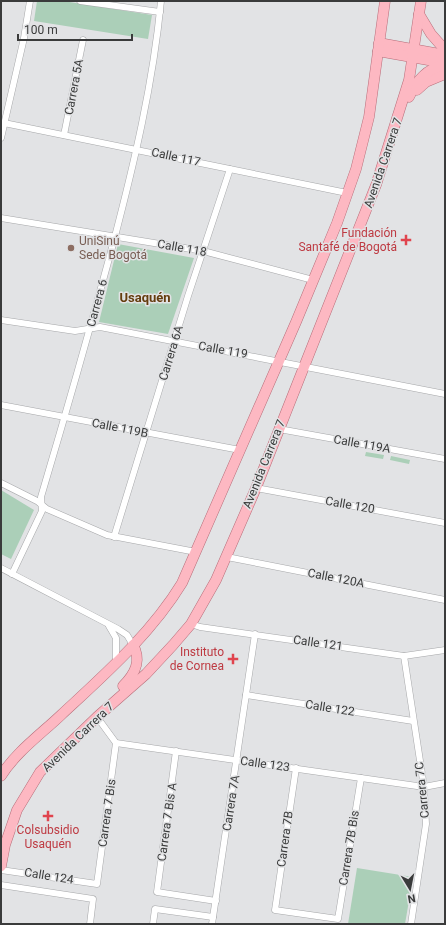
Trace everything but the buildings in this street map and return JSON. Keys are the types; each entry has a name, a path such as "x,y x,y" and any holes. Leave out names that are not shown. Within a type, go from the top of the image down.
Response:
{"main road":[{"name":"Avenida Carrera 7","path":"1,776 21,753 147,631 173,598 196,552 277,360 313,280 347,193 366,135 385,1"},
{"name":"Avenida Carrera 7","path":"1,866 11,825 26,794 40,772 97,717 146,674 191,624 227,557 371,199 409,80 420,1"},
{"path":"419,14 431,34 445,50"},
{"path":"431,34 445,41"},
{"path":"379,47 413,53 445,55"},
{"path":"413,53 444,68"},
{"path":"398,118 417,82 428,72 444,68"},
{"path":"80,733 100,709 133,677 137,664 133,645"}],"street":[{"path":"1,138 24,38 30,1"},
{"path":"80,1 160,12"},
{"name":"Carrera 6","path":"12,574 42,511 41,497 91,329 115,237 137,149 148,96 161,1"},
{"name":"Carrera 5A","path":"64,135 83,40"},
{"name":"Calle 117","path":"4,123 347,193"},
{"name":"Carrera 6A","path":"114,537 174,341 230,168"},
{"name":"Calle 118","path":"1,218 203,251 313,280"},
{"name":"Calle 119","path":"1,320 75,331 100,327 304,365 445,394"},
{"name":"Calle 119B","path":"1,405 240,450"},
{"name":"Calle 119A","path":"279,429 445,459"},
{"path":"1,483 47,509 114,537 196,552"},
{"name":"Calle 120","path":"256,488 445,522"},
{"name":"Calle 120A","path":"227,557 445,600"},
{"path":"1,568 126,635 133,645"},
{"name":"Calle 121","path":"191,624 200,627 404,656 445,650"},
{"path":"108,625 116,638 116,662"},
{"name":"Carrera 7A","path":"213,921 255,634"},
{"name":"Carrera 7C","path":"404,656 424,787 426,824 411,924"},
{"name":"Calle 122","path":"246,696 413,721"},
{"path":"97,717 116,742"},
{"name":"Calle 123","path":"116,742 424,787 445,784"},
{"name":"Carrera 7 Bis","path":"97,884 116,742"},
{"name":"Carrera 7 Bis A","path":"176,751 157,892 216,901"},
{"name":"Carrera 7B","path":"296,768 275,910 338,919"},
{"name":"Carrera 7B Bis","path":"338,919 360,778"},
{"name":"Calle 124","path":"1,870 20,871 97,884"},
{"name":"Calle 124","path":"1,885 93,900 90,924"},
{"path":"153,924 155,909 213,921"}],"green space":[{"path":"37,1 63,1 152,15 148,39 34,21"},
{"path":"118,244 194,258 168,334 99,322"},
{"path":"366,452 384,455 383,459 365,456"},
{"path":"391,456 410,460 409,464 390,460"},
{"path":"1,490 34,510 11,559 1,554"},
{"path":"357,868 413,877 405,924 348,924"}],"place":[{"name":"Fundación Santafé de Bogotá","path":"406,240"},
{"name":"UniSinú Sede Bogotá","path":"71,248"},
{"name":"Instituto de Cornea","path":"233,659"},
{"name":"Colsubsidio Usaquén","path":"48,816"}],"district":[{"name":"Usaquén","path":"145,297"}]}
